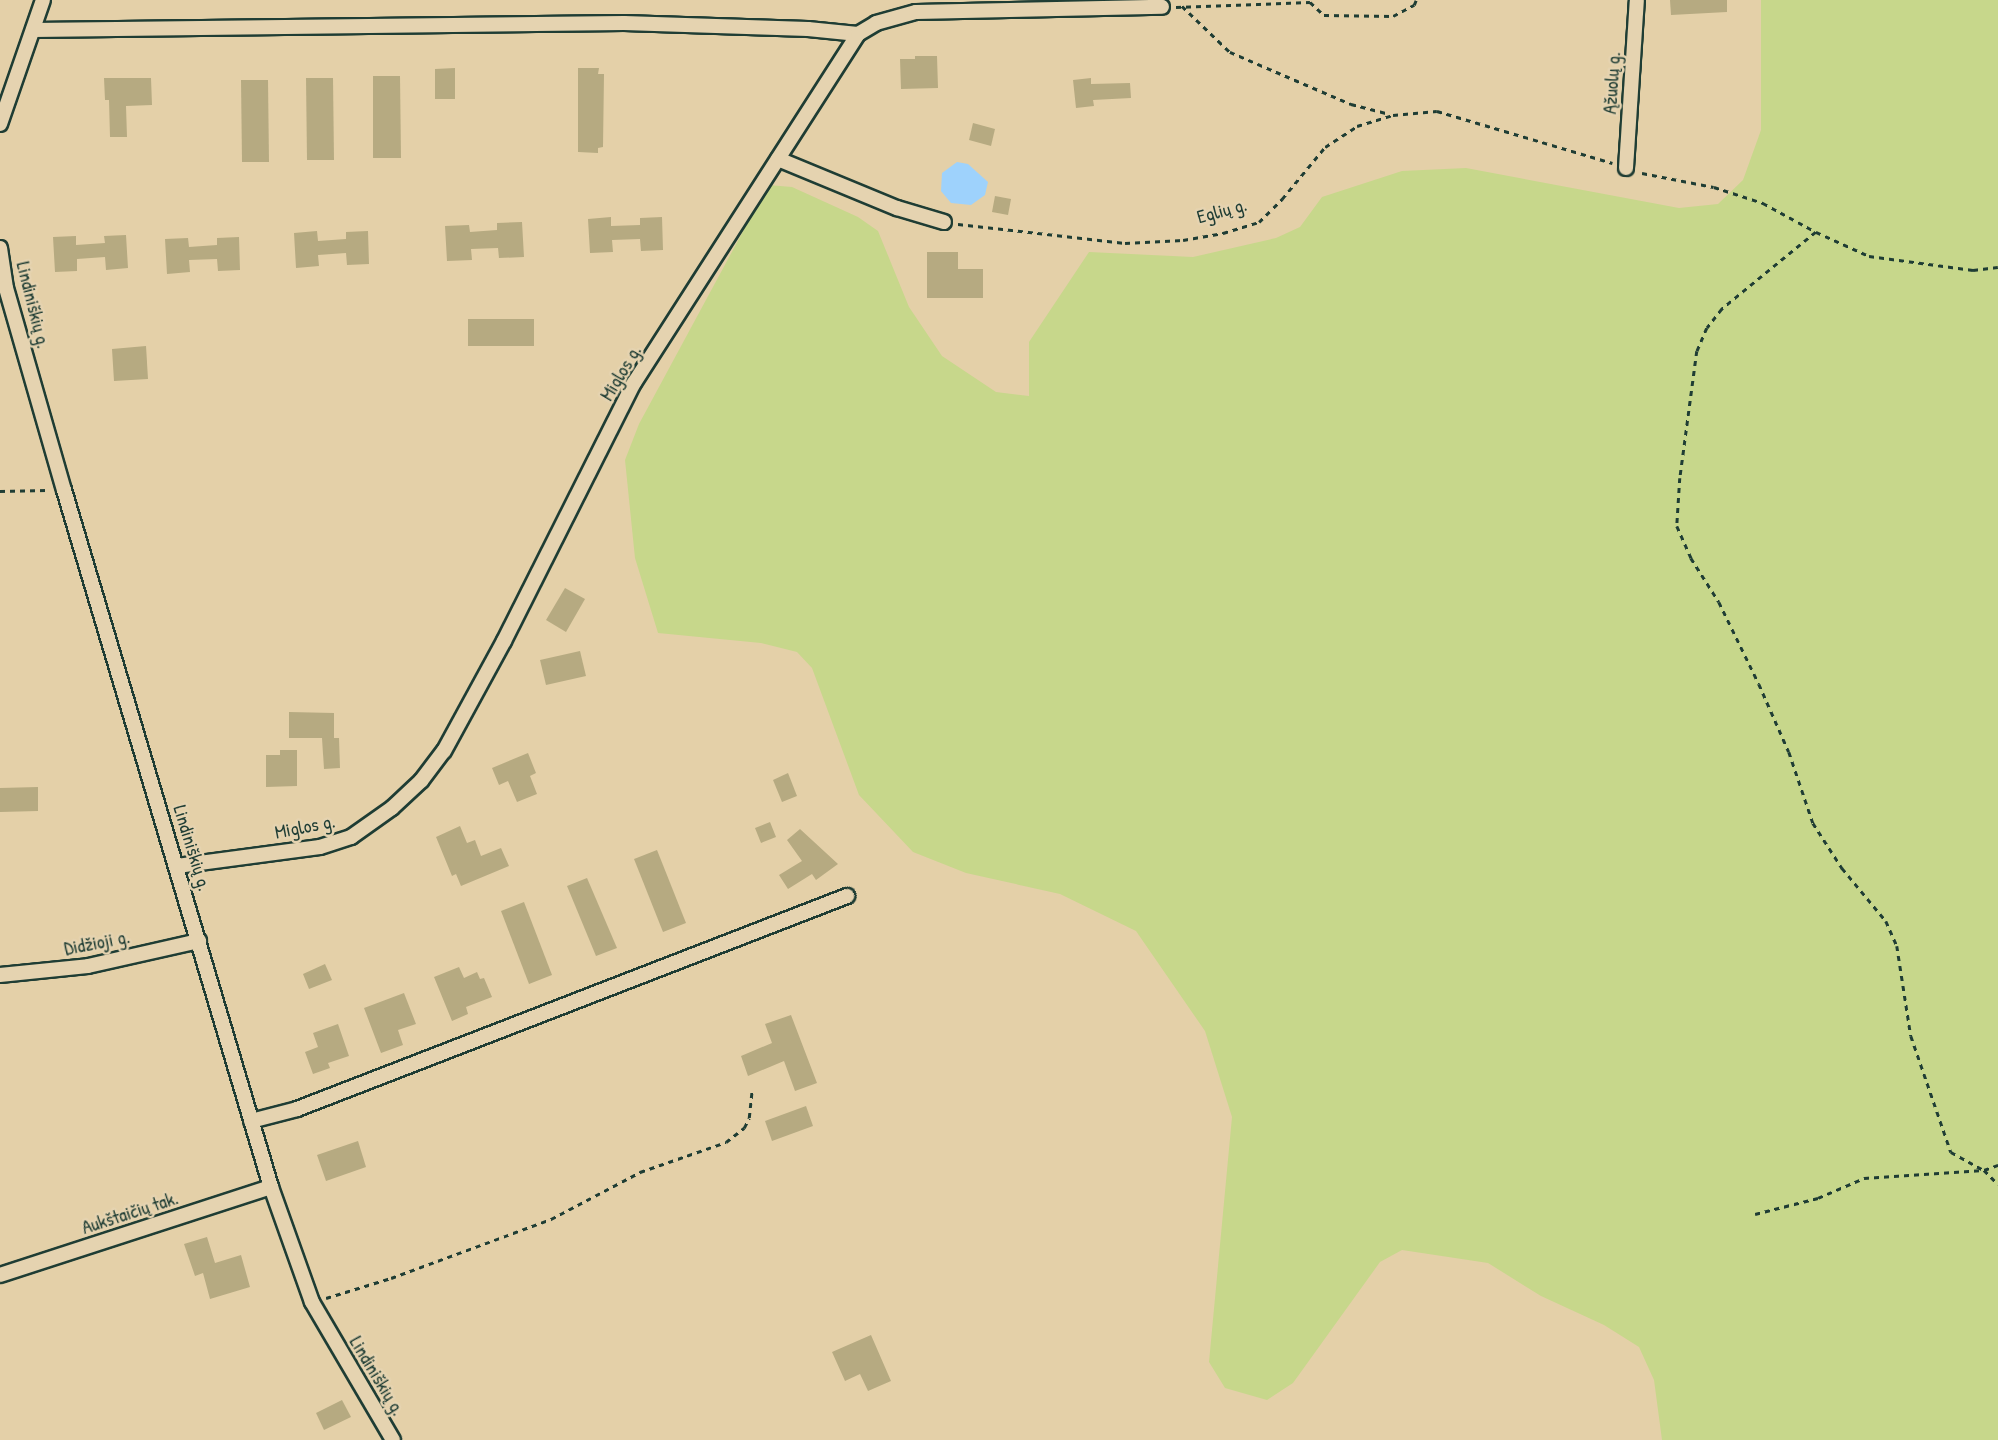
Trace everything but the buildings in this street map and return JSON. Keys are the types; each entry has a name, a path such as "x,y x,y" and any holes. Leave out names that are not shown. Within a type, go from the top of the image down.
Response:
{"street":[{"path":"0,124 43,0"},
{"name":"Ąžuolų g.","path":"1633,170 1637,0"},
{"path":"33,30 624,23 808,29 858,34 876,23 916,12 1162,7"},
{"name":"Miglos g.","path":"177,866 320,847 351,837 392,808 421,781 444,751 504,640 634,383 858,34"},
{"path":"778,159 897,208 944,222"},
{"name":"Lindiniškių g.","path":"0,248 6,288 64,490 271,1187 312,1302 393,1440"},
{"path":"251,1121 298,1109 847,896"},
{"name":"Didžioji g.","path":"0,975 88,967 199,941"},
{"name":"Aukštaičių tak.","path":"0,1275 271,1187"}],"path":[{"path":"1162,7 1310,2 1324,15 1393,16 1414,5 1416,0"},
{"path":"1182,6 1230,52 1351,104 1393,115"},
{"name":"Eglių g.","path":"944,222 1125,243 1183,240 1223,233 1259,222 1325,148 1357,126 1393,115 1437,111 1633,170 1714,187 1763,203 1816,232 1869,256 1973,270 1998,267"},
{"path":"1816,232 1722,309 1707,328 1697,351 1680,478 1677,526 1691,558 1718,602 1759,684 1789,752 1813,823 1842,868 1886,921 1897,946 1911,1037 1951,1152 1984,1170 1998,1184"},
{"path":"0,491 64,490"},
{"path":"312,1302 391,1279 551,1219 640,1172 726,1142 744,1129 750,1118 752,1089"},
{"path":"1755,1213 1818,1198 1864,1178 1984,1170 1998,1165"}],"green space":[{"path":"1761,0 1998,0 1998,1440 1662,1440 1654,1380 1639,1347 1604,1325 1541,1296 1488,1263 1402,1250 1380,1262 1293,1383 1267,1400 1225,1388 1209,1362 1232,1117 1205,1031 1136,931 1060,894 966,873 913,852 859,795 812,668 797,652 761,643 658,633 635,558 625,460 639,424 768,185 792,187 858,217 878,231 909,307 942,356 996,392 1029,396 1029,342 1089,252 1193,257 1276,238 1300,227 1322,197 1402,171 1466,168 1679,208 1718,204 1743,180 1761,130"}],"water":[{"path":"957,162 968,164 988,182 985,195 971,205 951,203 941,191 942,173"}]}
